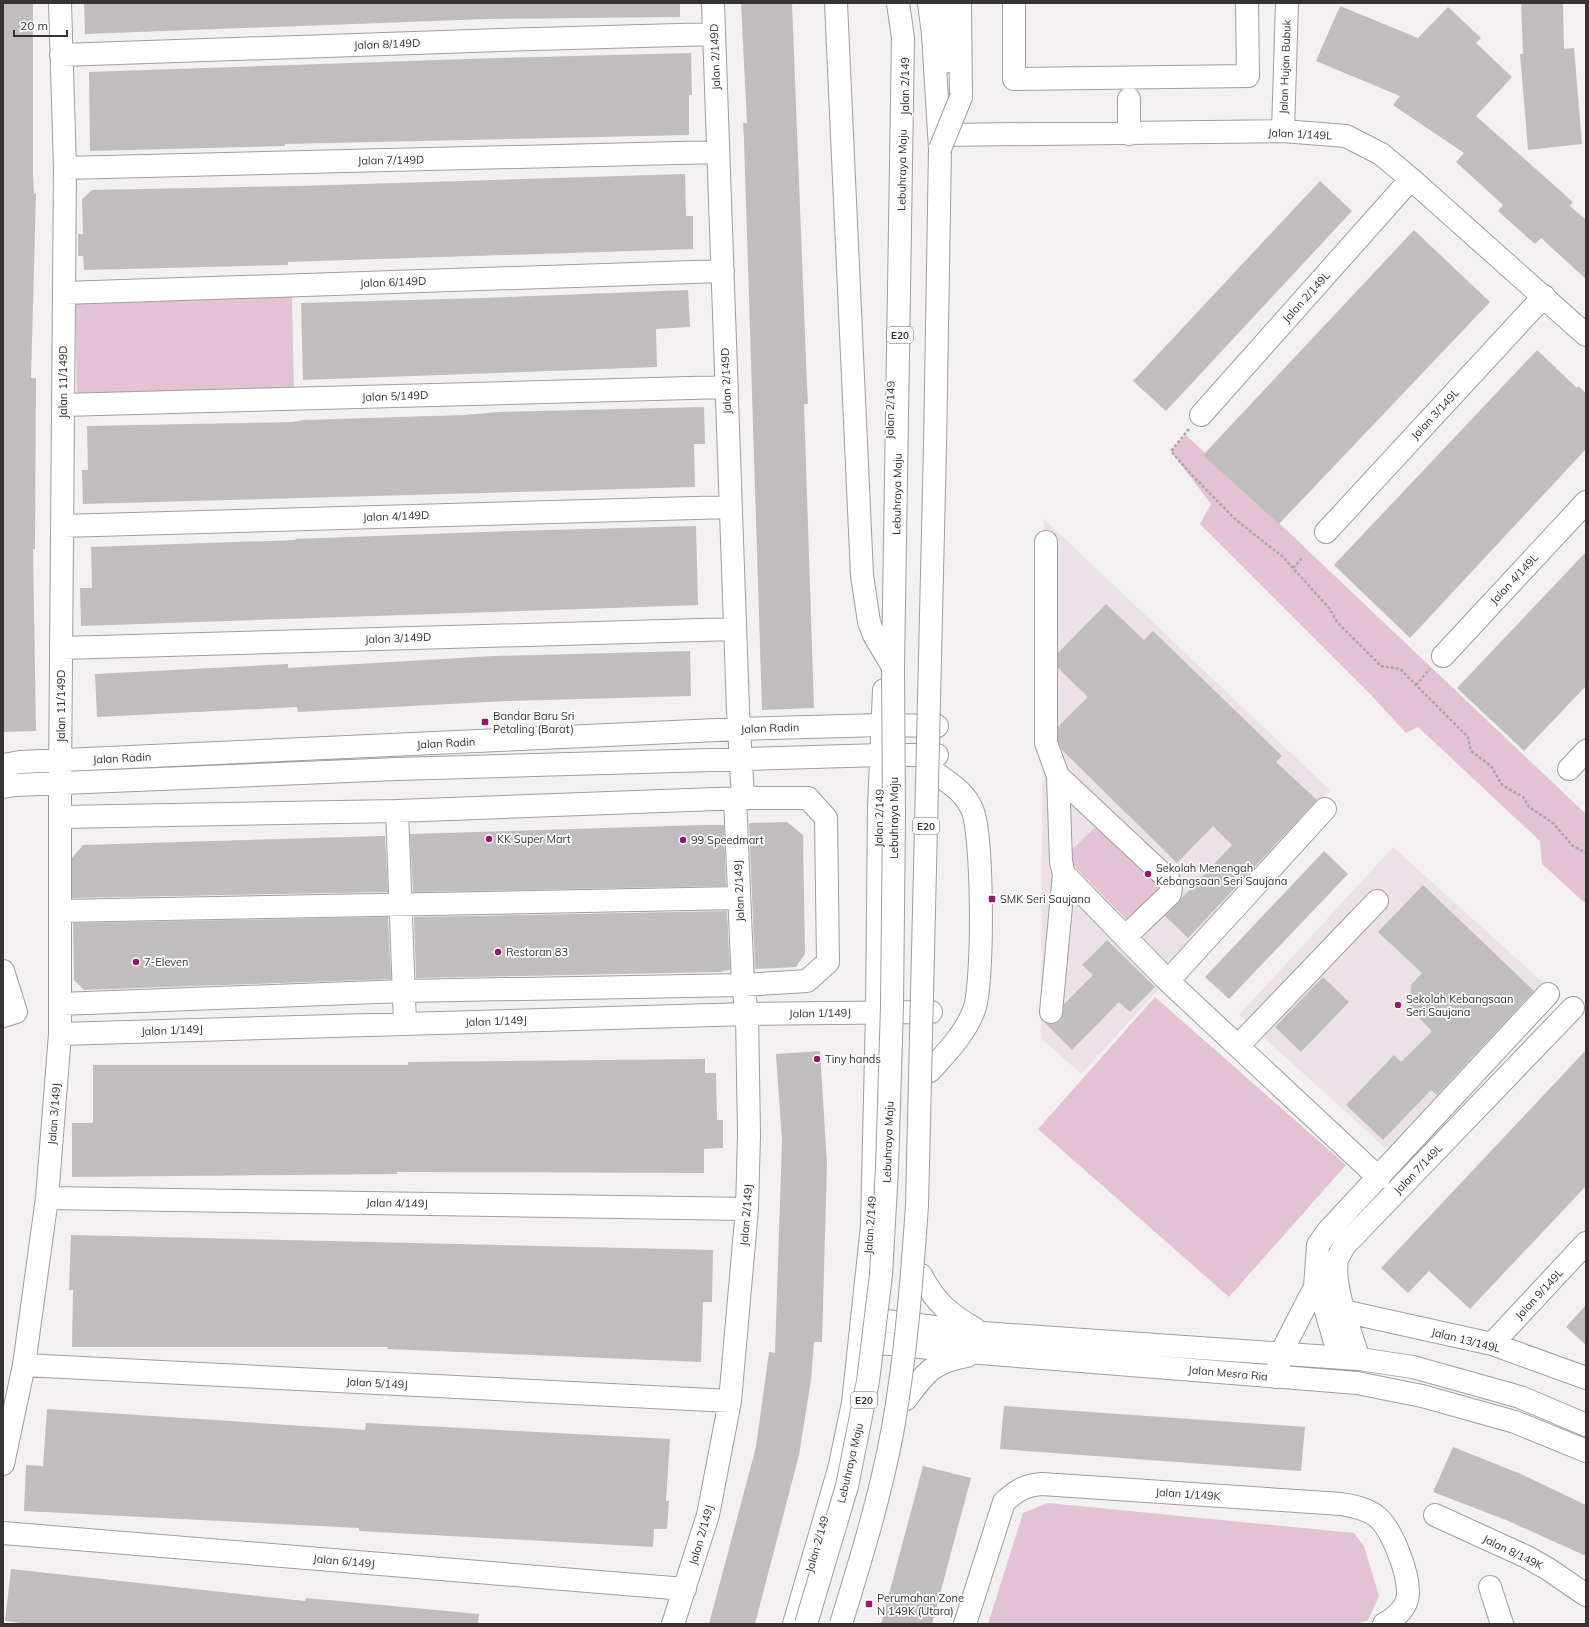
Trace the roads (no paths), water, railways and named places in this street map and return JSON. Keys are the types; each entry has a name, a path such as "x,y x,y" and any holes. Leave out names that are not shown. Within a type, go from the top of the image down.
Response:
{"main road":[{"name":"Jalan 11/149D","path":"60,3 64,168 61,761"},
{"name":"Jalan 2/149D","path":"713,3 740,760"},
{"path":"836,3 862,575 869,622 874,635 893,667"},
{"name":"Lebuhraya Maju","path":"806,1624 847,1486 868,1381 881,1275 887,1169 892,1005 894,814 893,667 903,38 898,3"},
{"name":"Jalan 2/149","path":"794,1624 839,1469 853,1403 872,1226 877,1012 878,808 882,724 891,368 905,156 903,3"},
{"name":"E20","path":"841,1624 866,1541 893,1428 909,1316 917,1205 941,142 933,34 929,3"},
{"path":"851,1624 872,1559 906,1400 917,1325 921,1275 930,1071 931,931 938,726 943,407 941,142 944,48 943,3"},
{"path":"941,142 961,98 960,3"},
{"path":"1014,3 1014,79 1248,76 1247,3"},
{"name":"Jalan Hujan Bubuk","path":"1283,131 1287,3"},
{"name":"Jalan 8/149D","path":"61,55 714,34"},
{"path":"1128,99 1129,134"},
{"name":"Jalan 1/149L","path":"941,142 1129,134 1283,131 1346,136 1381,154 1586,334"},
{"name":"Jalan 7/149D","path":"64,168 718,152"},
{"name":"Jalan 2/149L","path":"1202,415 1411,179"},
{"name":"Jalan 6/149D","path":"64,293 723,271"},
{"name":"Jalan 3/149L","path":"1326,532 1544,296"},
{"name":"Jalan 5/149D","path":"63,405 726,387"},
{"name":"Jalan 4/149L","path":"1443,656 1586,502"},
{"name":"Jalan 4/149D","path":"62,526 731,507"},
{"path":"1046,542 1046,743 1058,776 1061,862 1064,874 1051,1012"},
{"name":"Jalan 3/149D","path":"61,648 735,629"},
{"name":"Jalan Radin","path":"3,765 20,762 739,729 882,724 938,726"},
{"path":"1569,769 1586,751"},
{"name":"Jalan Radin","path":"3,787 15,785 405,769 881,755 936,764"},
{"name":"Jalan 2/149J","path":"673,1624 708,1515 730,1401 747,1209 749,1136 747,1014 743,985 739,898 740,760"},
{"name":"Jalan 3/149J","path":"3,1464 24,1366 48,1198 60,1034 61,761"},
{"path":"930,1071 962,1035 975,1009 980,972 979,838 973,810 964,794 936,764"},
{"path":"1058,776 1169,880 1171,887 1170,894 1125,937"},
{"path":"60,817 397,811 739,798 808,798 826,818 828,962 807,981 743,985 404,991 60,1004"},
{"path":"1168,981 1326,809"},
{"path":"397,811 402,904 405,1024"},
{"path":"1064,874 1168,981 1379,1178"},
{"path":"60,911 739,898"},
{"path":"1238,1046 1377,901"},
{"path":"3,971 16,1012 3,1016"},
{"path":"1276,1377 1281,1353 1315,1287 1318,1245 1328,1231 1379,1178 1548,994"},
{"name":"Jalan 7/149L","path":"1351,1359 1337,1272 1337,1259 1344,1246 1573,1008"},
{"name":"Jalan 1/149J","path":"60,1034 747,1014 931,1012"},
{"name":"Jalan 4/149J","path":"48,1198 747,1209"},
{"name":"Jalan 9/149L","path":"1492,1344 1586,1243"},
{"path":"1316,1273 1334,1339 1351,1359"},
{"path":"906,1400 920,1380 932,1368 981,1343 960,1321 943,1308 930,1293 921,1275"},
{"name":"Jalan 13/149L","path":"1343,1311 1492,1344 1586,1378"},
{"name":"Jalan Mesra Ria","path":"862,1318 917,1325 981,1343 1276,1377 1357,1383 1422,1396 1515,1422 1586,1451"},
{"name":"Jalan Mesra Ria","path":"860,1342 914,1346 981,1343 1281,1353 1351,1359 1413,1367 1520,1397 1586,1425"},
{"name":"Jalan 5/149J","path":"24,1366 730,1401"},
{"name":"Jalan 1/149K","path":"966,1624 1004,1502 1020,1489 1030,1484 1341,1504 1358,1508 1375,1516 1386,1528 1396,1546 1404,1570 1408,1594 1404,1608 1393,1619 1384,1624"},
{"name":"Jalan 8/149K","path":"1435,1515 1527,1557 1548,1569 1586,1595"},
{"name":"Jalan 6/149J","path":"3,1533 685,1589"},
{"path":"1490,1587 1502,1624"}],"place":[{"name":"Bandar Baru Sri Petaling (Barat)","path":"485,722"},
{"name":"KK Super Mart","path":"489,839"},
{"name":"99 Speedmart","path":"683,840"},
{"name":"Sekolah Menengah Kebangsaan Seri Saujana","path":"1148,874"},
{"name":"SMK Seri Saujana","path":"992,899"},
{"name":"Restoran 83","path":"498,952"},
{"name":"7-Eleven","path":"136,962"},
{"name":"Sekolah Kebangsaan Seri Saujana","path":"1398,1005"},
{"name":"Tiny hands","path":"817,1059"},
{"name":"Perumahan Zone N 149K (Utara)","path":"869,1604"}]}
